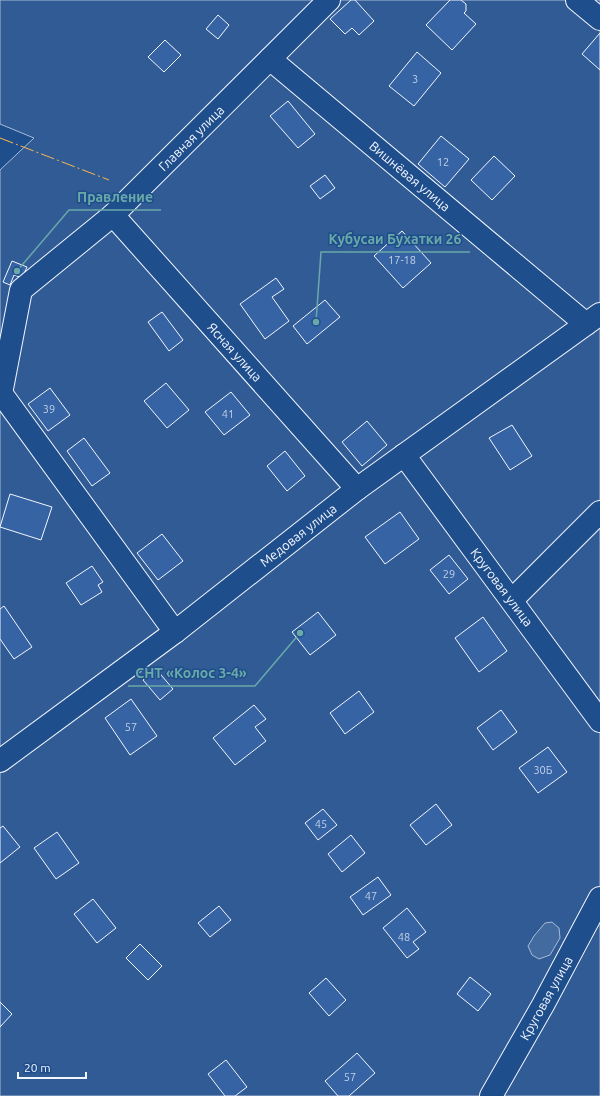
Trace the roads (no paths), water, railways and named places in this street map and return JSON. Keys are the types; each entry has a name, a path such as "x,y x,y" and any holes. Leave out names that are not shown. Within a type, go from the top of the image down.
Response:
{"street":[{"name":"Главная улица","path":"1,396 21,290 113,214 329,0"},
{"path":"578,0 600,18"},
{"name":"Вишнёвая улица","path":"270,59 593,319"},
{"name":"Ясная улица","path":"113,214 357,489"},
{"name":"Медовая улица","path":"0,761 175,632 357,489 593,319"},
{"path":"1,396 175,632"},
{"name":"Круговая улица","path":"404,455 600,721"},
{"path":"512,600 600,512"},
{"name":"Круговая улица","path":"491,1096 543,1005 600,898"}],"place":[{"name":"Правление","path":"17,271"},
{"name":"Кубусаи Бухатки 26","path":"316,322"},
{"name":"СНТ «Колос 3-4»","path":"300,633"}]}
